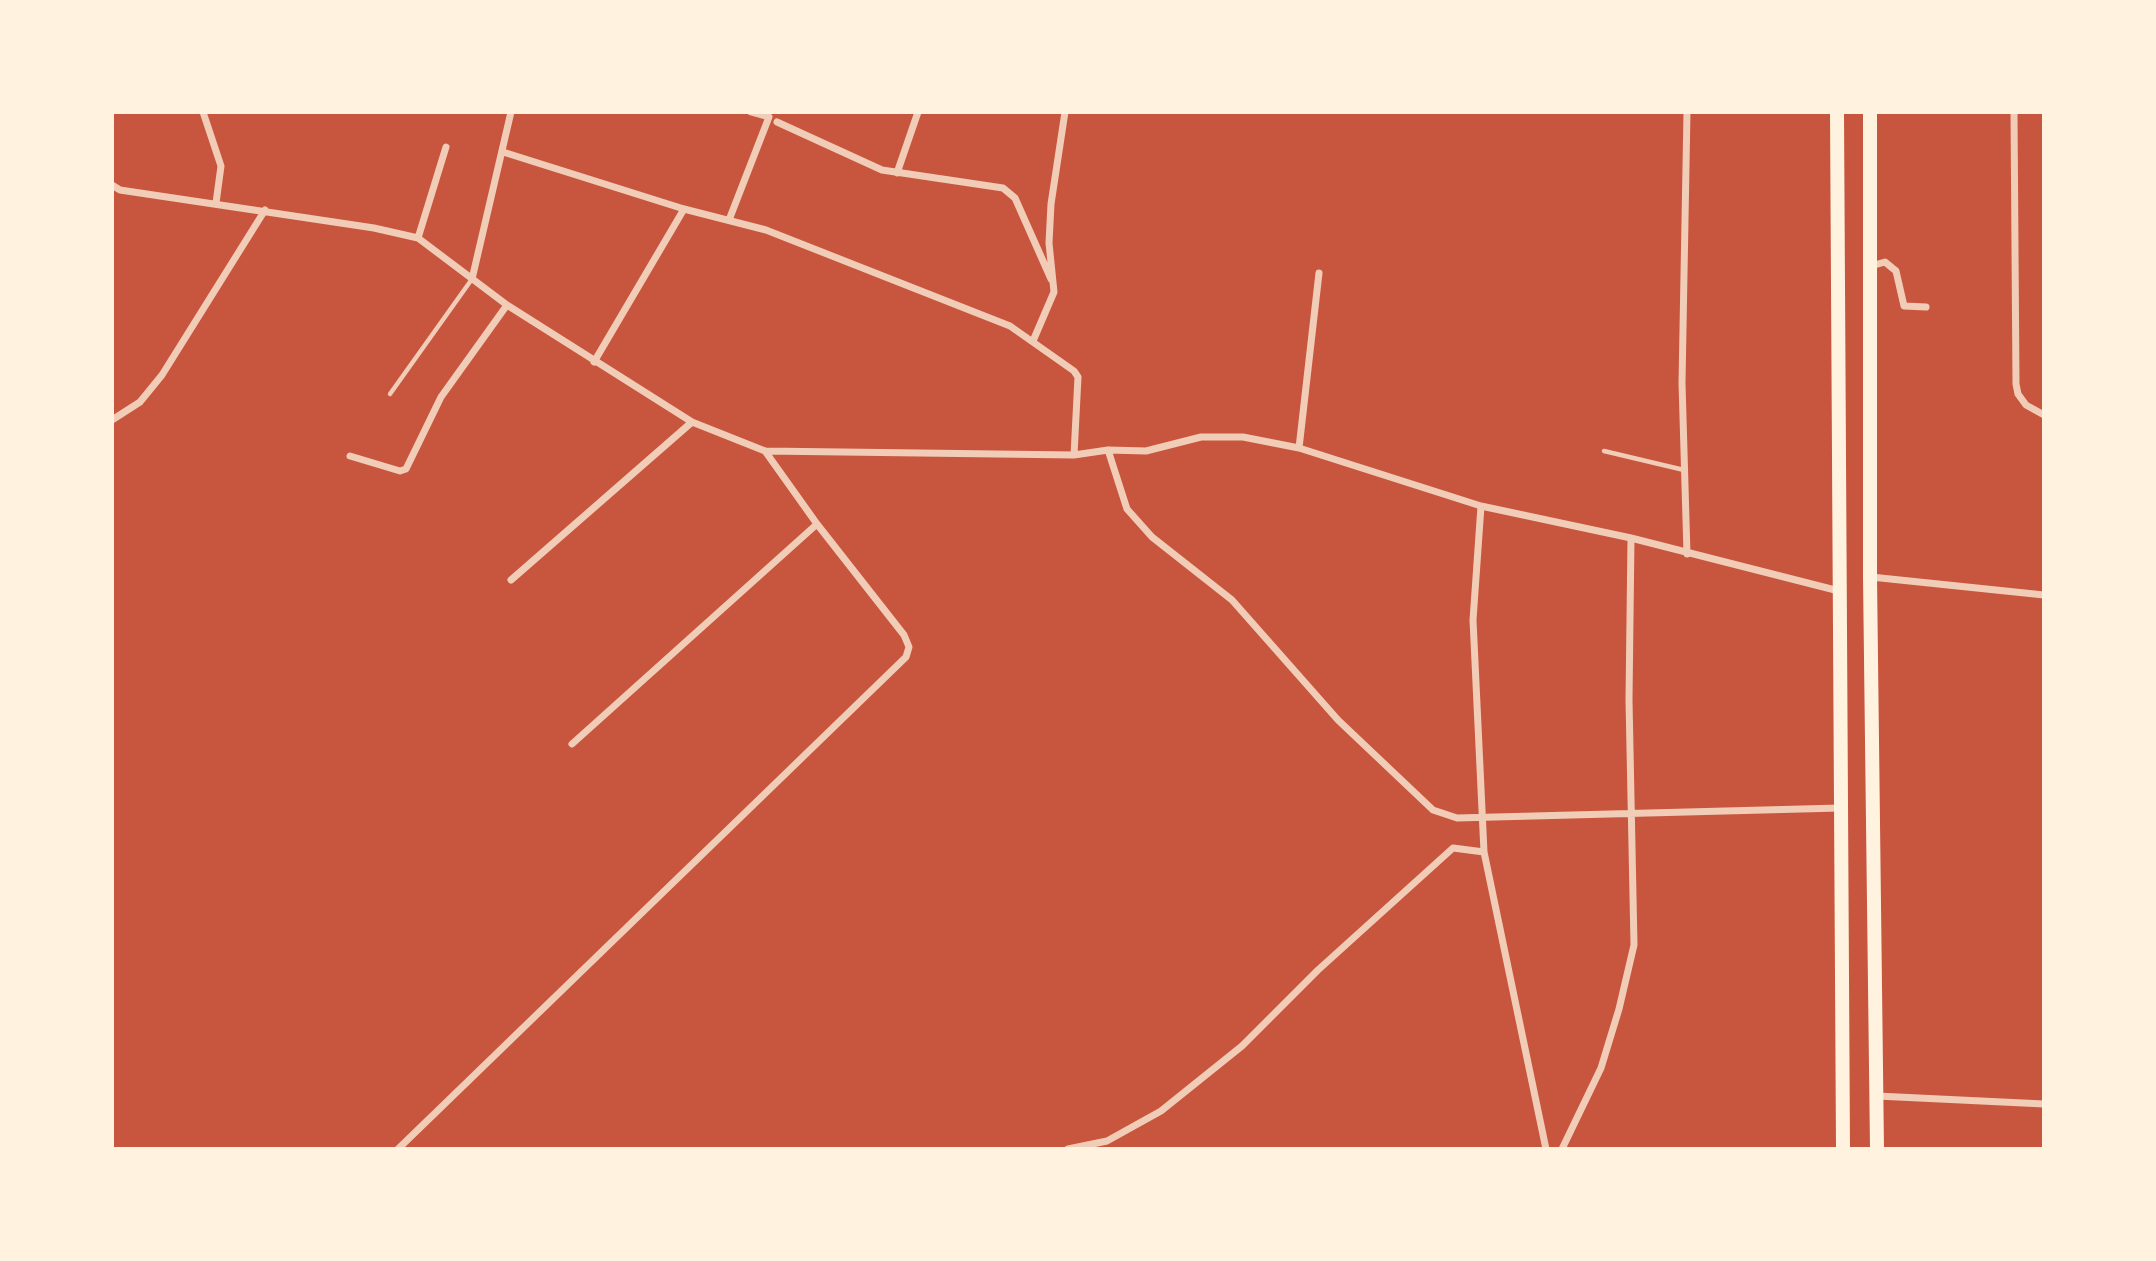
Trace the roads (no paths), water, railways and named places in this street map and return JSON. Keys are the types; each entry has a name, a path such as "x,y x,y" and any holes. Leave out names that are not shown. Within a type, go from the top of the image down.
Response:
{"main road":[{"path":"1836,112 1843,1149"},
{"path":"1870,112 1870,576 1877,1149"}],"street":[{"path":"203,112 221,166 216,204"},
{"path":"472,278 512,112"},
{"path":"729,220 769,117 751,112"},
{"path":"897,173 918,112"},
{"path":"1051,279 1051,204 1065,112"},
{"path":"1687,112 1682,383 1687,554"},
{"path":"2014,112 2016,384 2018,394 2026,405 2044,415"},
{"path":"777,122 821,139 857,161 897,173 1003,188 1010,192 1051,279 1053,277 1052,299 1033,341"},
{"path":"418,238 446,148"},
{"path":"503,152 684,209 766,230 890,276 1001,322 1074,370 1078,377 1074,455"},
{"path":"112,185 120,190 265,210 418,238 507,305 594,362 692,422 765,451 1074,455 1108,450 1146,451 1201,437 1243,436 1299,448 1481,506 1631,538 1840,591"},
{"path":"594,362 684,209"},
{"path":"112,421 140,402 162,375 265,210"},
{"path":"1871,266 1885,262 1896,271 1904,306 1926,307"},
{"path":"1299,448 1319,273"},
{"path":"350,456 406,470 441,397 507,305"},
{"path":"511,580 692,422"},
{"path":"1108,450 1127,509 1152,537 1232,600 1294,673 1373,755 1433,810 1457,818 1840,807"},
{"path":"398,1149 906,657 909,648 904,635 817,524 765,451"},
{"path":"1481,506 1473,620 1484,852 1546,1149"},
{"path":"572,744 817,524"},
{"path":"1562,1149 1601,1068 1634,945 1631,538"},
{"path":"1870,576 2044,595"},
{"path":"1068,1149 1107,1142 1161,1111 1242,1046 1318,970 1453,848 1484,852"},
{"path":"1876,1096 2044,1104"}],"lane":[{"path":"390,394 472,278"},
{"path":"1604,451 1685,470"}]}
